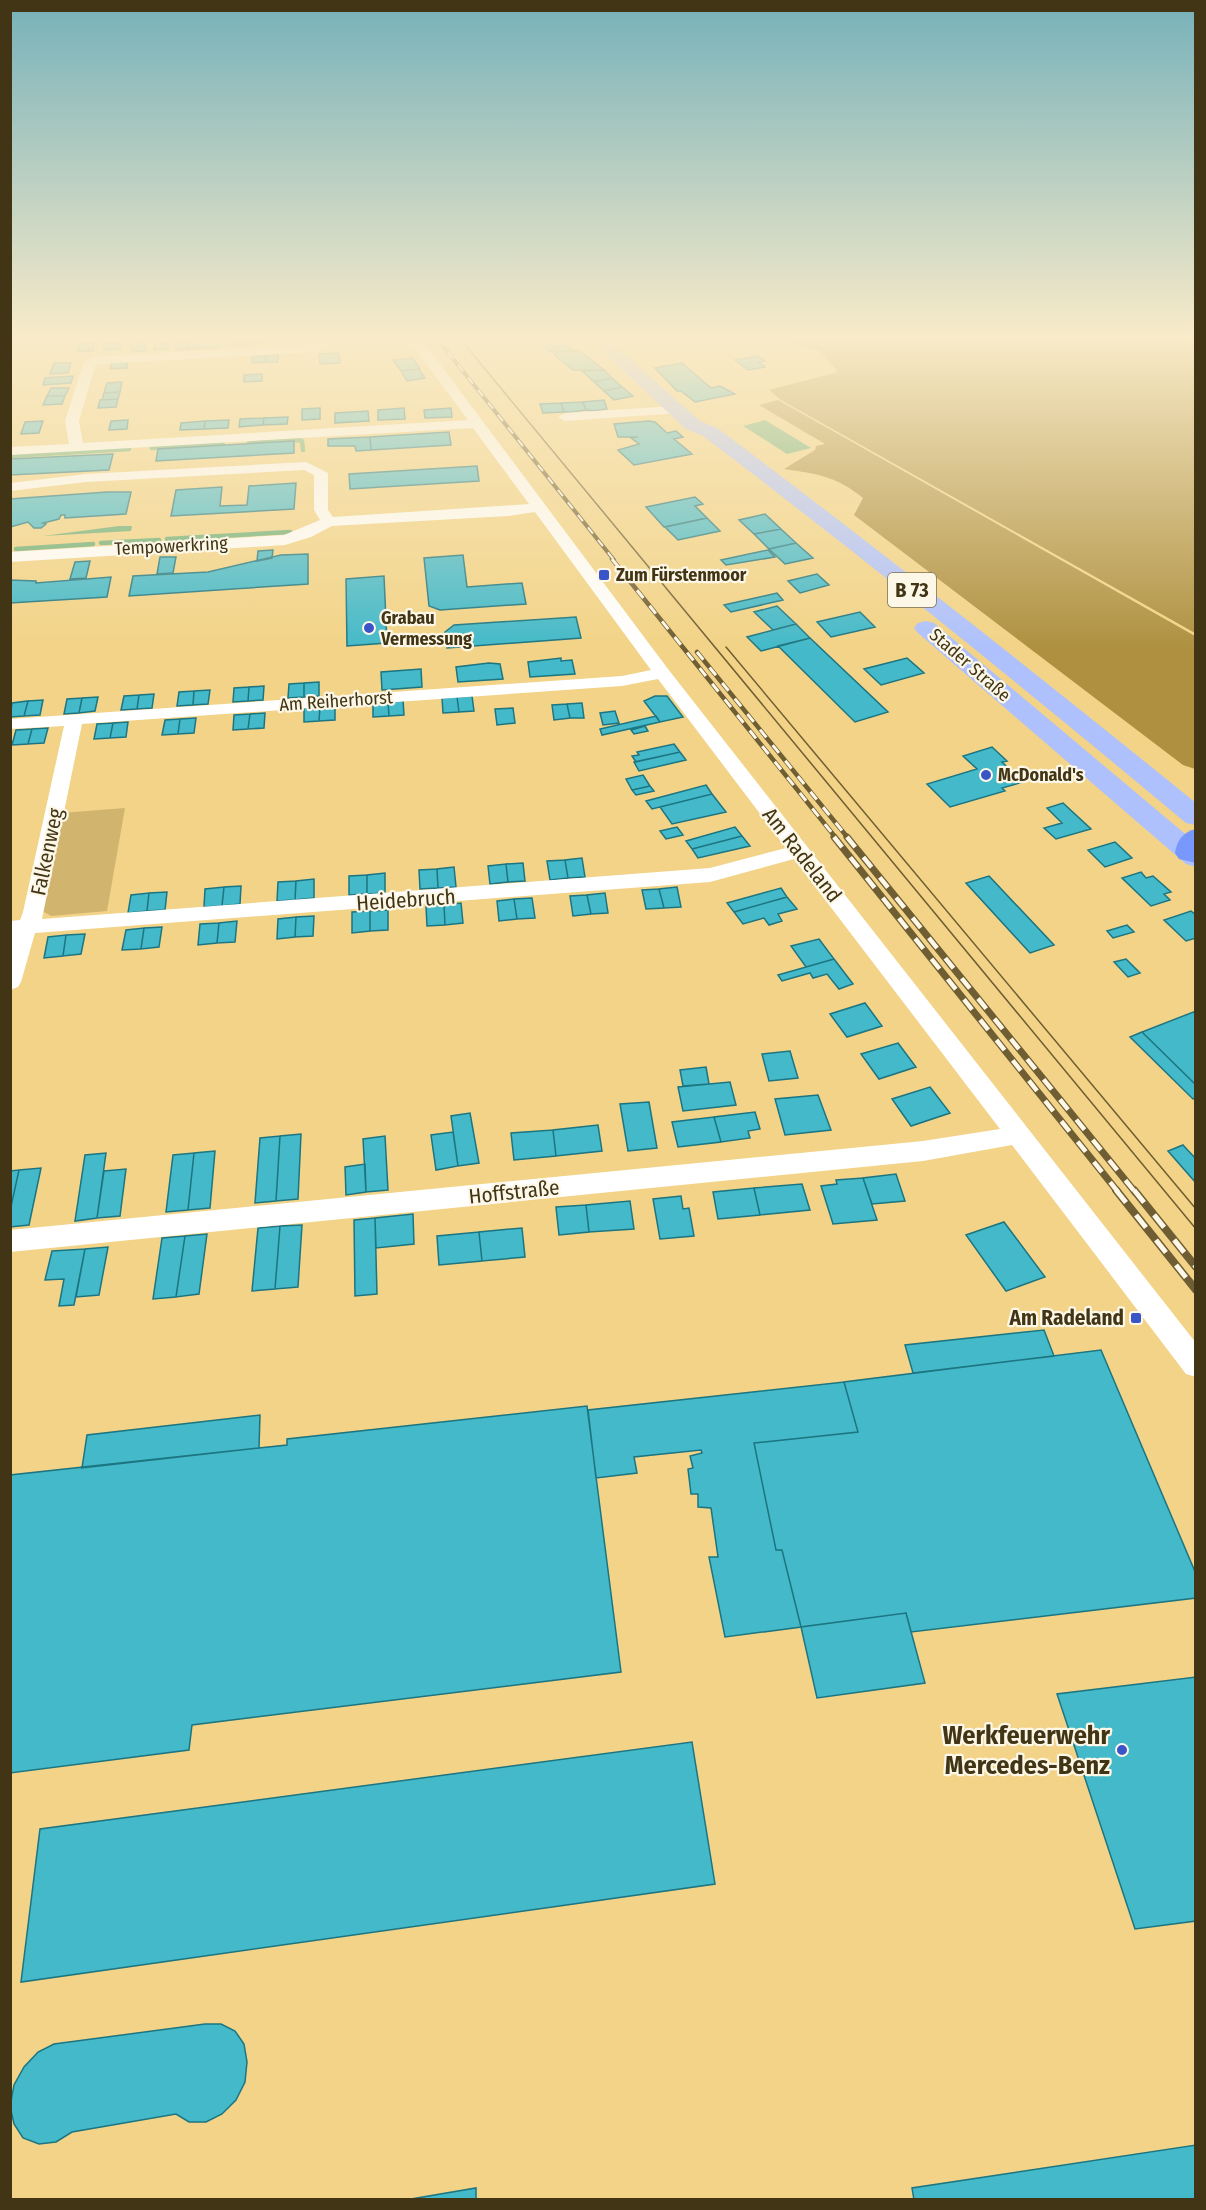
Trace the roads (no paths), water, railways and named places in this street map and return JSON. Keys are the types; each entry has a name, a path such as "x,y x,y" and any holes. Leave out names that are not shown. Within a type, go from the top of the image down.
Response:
{"main road":[{"name":"Stader Straße","path":"707,443 1194,850"},
{"name":"Stader Straße","path":"725,443 798,498 1129,760 1196,817"}],"street":[{"path":"10,451 149,443"},
{"name":"Am Radeland","path":"492,443 662,673 1196,1365"},
{"path":"10,487 52,484 86,478 306,466 321,473 321,510 329,522"},
{"name":"Tempowerkring","path":"10,556 285,540 301,536 329,522 508,512 538,507"},
{"name":"Am Reiherhorst","path":"10,724 622,681 662,673"},
{"name":"Falkenweg","path":"10,982 19,944 19,928 34,912 74,719"},
{"name":"Heidebruch","path":"19,928 710,875 799,850"},
{"name":"Hoffstraße","path":"10,1241 923,1151 1017,1135"}],"waterway":[{"path":"302,443 303,450"},
{"path":"152,448 223,444"},
{"path":"10,456 129,449"},
{"path":"167,539 290,532"},
{"path":"101,543 159,540"},
{"path":"16,549 93,544"}],"tram line":[{"path":"546,443 1196,1229"},
{"path":"726,647 1196,1209"}],"railway":[{"path":"521,443 614,560"},
{"path":"612,559 836,838"},
{"path":"697,652 848,838"},
{"path":"834,837 1118,1192"},
{"path":"847,837 1135,1192"},
{"path":"1116,1190 1196,1290"},
{"path":"1134,1190 1196,1267"}],"place":[{"name":"Zum Fürstenmoor","path":"604,575"},
{"name":"Grabau Vermessung","path":"369,628"},
{"name":"McDonald's","path":"986,775"},
{"name":"Am Radeland","path":"1136,1318"},
{"name":"Werkfeuerwehr Mercedes-Benz","path":"1122,1750"}]}
